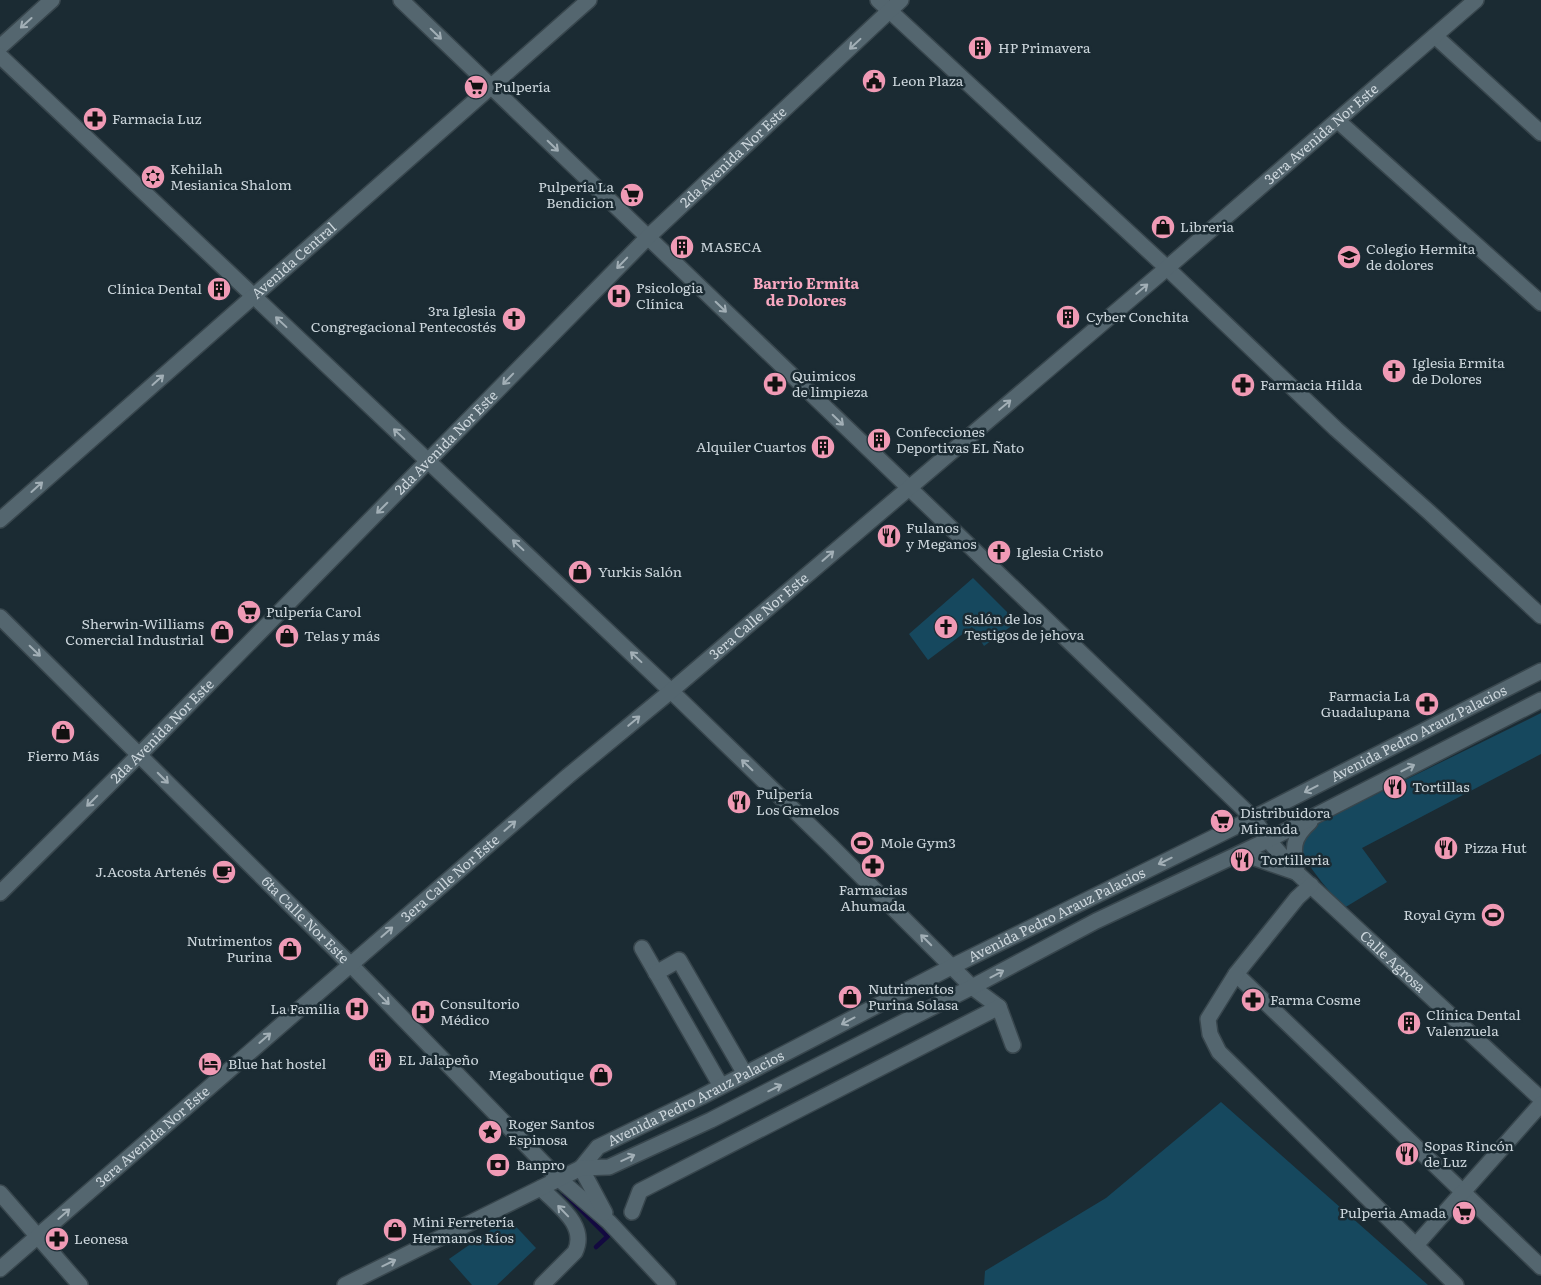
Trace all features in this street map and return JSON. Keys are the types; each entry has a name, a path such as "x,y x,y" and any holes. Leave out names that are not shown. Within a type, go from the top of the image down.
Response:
{"street":[{"path":"0,47 52,0"},
{"name":"Calle Agrosa","path":"401,0 1253,818 1268,840 1310,885 1541,1099"},
{"name":"Avenida Central","path":"0,520 589,0"},
{"path":"878,0 895,5 1336,429 1422,505 1541,616"},
{"name":"3era Avenida Nor Este","path":"1167,268 1476,0"},
{"name":"2da Avenida Nor Este","path":"0,893 648,237 895,5"},
{"path":"1436,36 1541,133"},
{"path":"0,56 671,690 972,987 999,1006 1013,1044"},
{"path":"1338,121 1541,303"},
{"name":"3era Calle Nor Este","path":"350,964 568,776 1167,268"},
{"name":"6ta Calle Nor Este","path":"0,617 350,964 559,1179 609,1222 668,1285"},
{"name":"Avenida Pedro Arauz Palacios","path":"345,1285 581,1168 598,1147 701,1097 952,966 1253,818 1541,671"},
{"name":"Avenida Pedro Arauz Palacios","path":"581,1168 609,1167 711,1120 1096,922 1268,840 1541,700"},
{"path":"1232,857 1252,857 1298,873 1294,844 1298,834 1319,814"},
{"path":"1310,885 1297,898 1236,974 1208,1019 1210,1034 1219,1052 1456,1285"},
{"path":"1086,899 1096,922"},
{"path":"642,948 721,1086"},
{"path":"656,973 679,960 745,1074"},
{"name":"3era Avenida Nor Este","path":"0,1269 350,964"},
{"path":"1236,974 1541,1267"},
{"path":"632,1212 640,1191 999,1006"},
{"path":"814,1038 824,1063"},
{"path":"701,1097 711,1120"},
{"path":"1416,1245 1541,1104"},
{"name":"6ta Calle Nor Este","path":"581,1168 609,1222"},
{"path":"541,1188 574,1222 579,1238 575,1252 542,1285"},
{"path":"0,1193 80,1285"}],"shaded area":[{"path":"973,578 1017,622 984,646 972,627 928,660 909,634"},
{"path":"1541,713 1541,754 1362,848 1387,882 1344,908 1307,862 1303,854 1302,844 1305,837 1318,823"},
{"path":"1221,1102 1428,1285 984,1285 985,1271 1106,1198"},
{"path":"508,1218 536,1248 497,1285 472,1285 449,1259"}],"waterway":[{"path":"564,1193 607,1236"},
{"path":"596,1247 608,1236"}],"place":[{"name":"HP Primavera","path":"980,48"},
{"name":"Leon Plaza","path":"874,81"},
{"name":"Pulpería","path":"476,87"},
{"name":"Farmacia Luz","path":"95,119"},
{"name":"Kehilah Mesianica Shalom","path":"153,177"},
{"name":"Pulpería La Bendicion","path":"632,195"},
{"name":"Libreria","path":"1163,227"},
{"name":"MASECA","path":"682,247"},
{"name":"Colegio Hermita de dolores","path":"1349,257"},
{"name":"Clínica Dental","path":"219,289"},
{"name":"Psicologia Clínica","path":"619,296"},
{"name":"Cyber Conchita","path":"1068,317"},
{"name":"3ra Iglesia Congregacional Pentecostés","path":"514,319"},
{"name":"Iglesia Ermita de Dolores","path":"1394,371"},
{"name":"Quimicos de limpieza","path":"775,384"},
{"name":"Farmacia Hilda","path":"1243,385"},
{"name":"Confecciones Deportivas EL Ñato","path":"879,440"},
{"name":"Alquiler Cuartos","path":"823,447"},
{"name":"Fulanos y Meganos","path":"889,536"},
{"name":"Iglesia Cristo","path":"999,552"},
{"name":"Yurkis Salón","path":"580,572"},
{"name":"Pulpería Carol","path":"249,612"},
{"name":"Salón de los Testigos de jehova","path":"946,627"},
{"name":"Sherwin-Williams Comercial Industrial","path":"222,632"},
{"name":"Telas y más","path":"287,636"},
{"name":"Farmacia La Guadalupana","path":"1427,704"},
{"name":"Fierro Más","path":"63,732"},
{"name":"Tortillas","path":"1395,787"},
{"name":"Pulpería Los Gemelos","path":"739,802"},
{"name":"Distribuidora Miranda","path":"1222,821"},
{"name":"Mole Gym3","path":"862,843"},
{"name":"Pizza Hut","path":"1446,848"},
{"name":"Tortilleria","path":"1242,860"},
{"name":"Farmacias Ahumada","path":"873,866"},
{"name":"J.Acosta Artenés","path":"224,872"},
{"name":"Royal Gym","path":"1493,915"},
{"name":"Nutrimentos Purina","path":"290,949"},
{"name":"Nutrimentos Purina Solasa","path":"850,997"},
{"name":"Farma Cosme","path":"1253,1000"},
{"name":"La Familia","path":"357,1009"},
{"name":"Consultorio Médico","path":"423,1012"},
{"name":"Clínica Dental Valenzuela","path":"1409,1023"},
{"name":"EL Jalapeño","path":"380,1060"},
{"name":"Blue hat hostel","path":"210,1064"},
{"name":"Megaboutique","path":"601,1075"},
{"name":"Roger Santos Espinosa","path":"490,1132"},
{"name":"Sopas Rincón de Luz","path":"1407,1154"},
{"name":"Banpro","path":"498,1165"},
{"name":"Pulperia Amada","path":"1464,1213"},
{"name":"Mini Ferretería Hermanos Ríos","path":"395,1230"},
{"name":"Leonesa","path":"57,1239"}],"district":[{"name":"Barrio Ermita de Dolores","path":"806,292"}]}
